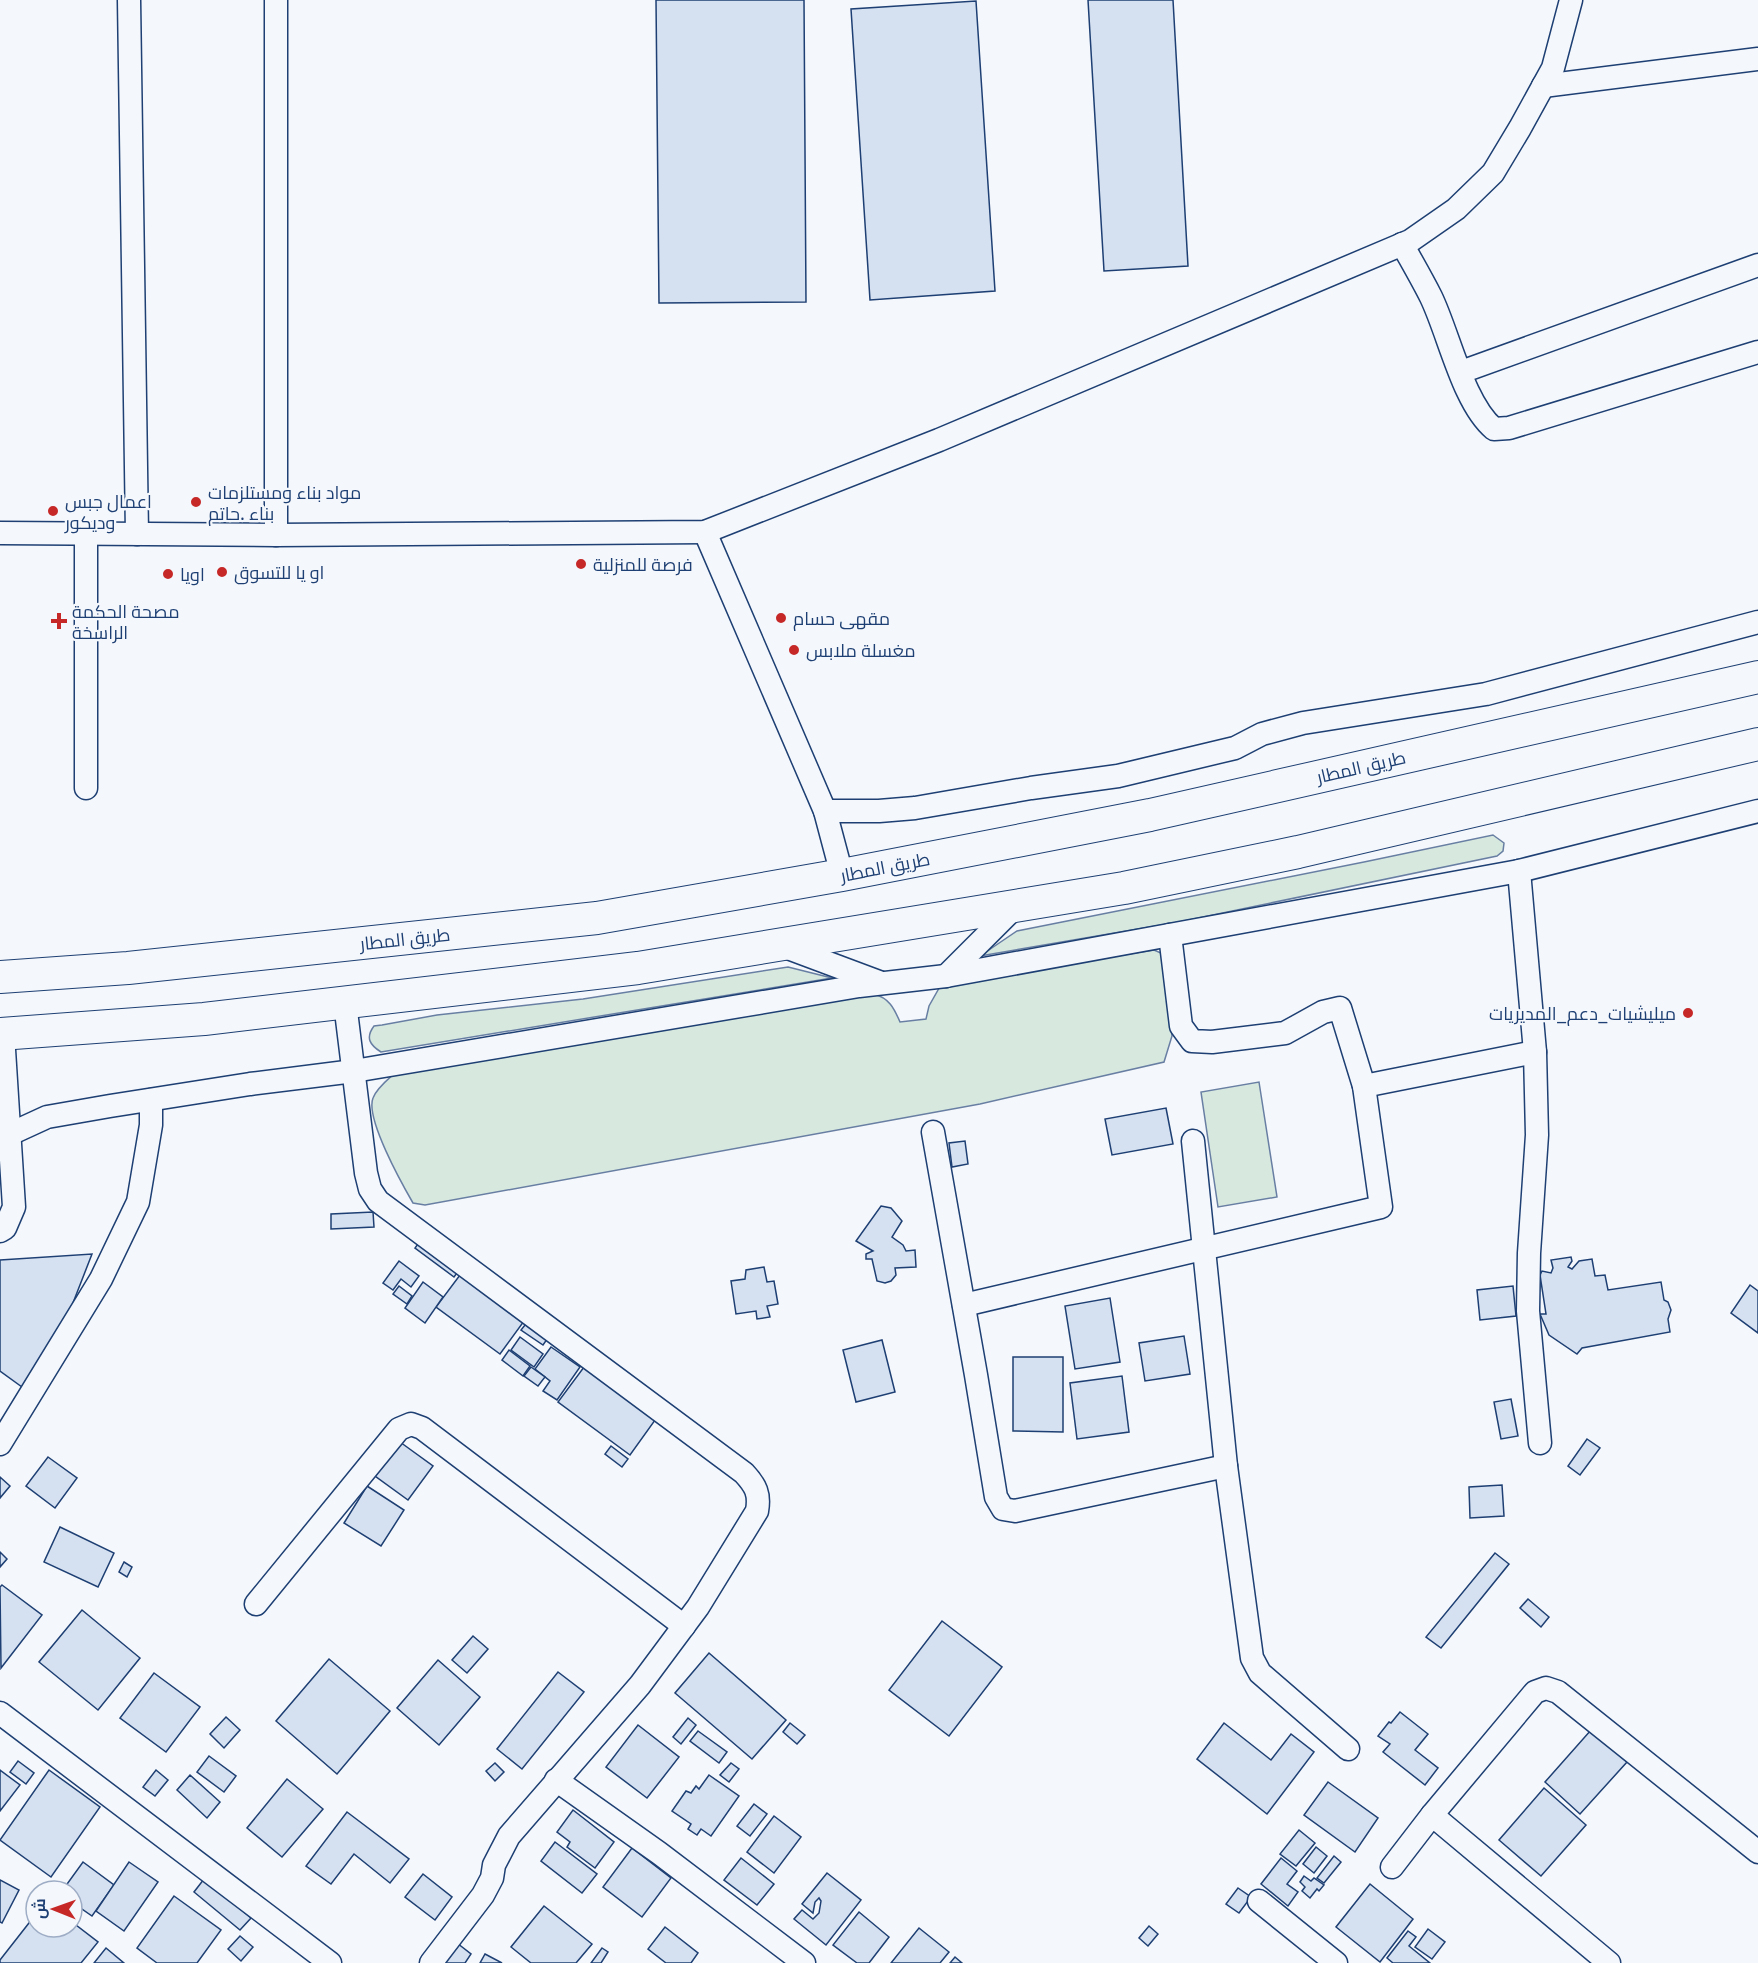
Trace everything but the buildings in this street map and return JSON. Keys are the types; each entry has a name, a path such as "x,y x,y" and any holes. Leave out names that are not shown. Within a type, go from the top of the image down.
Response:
{"highway":[{"name":"طريق المطار","path":"0,977 128,968 597,918 842,875 1150,815 1758,677"},
{"path":"2,1034 204,1019 638,968 1016,906 1124,888 1298,852 1758,744"}],"street":[{"path":"129,0 137,534"},
{"path":"276,0 276,535"},
{"path":"0,534 705,532 939,440 1402,244 1456,209 1493,172 1553,68 1571,0"},
{"path":"1543,86 1758,59"},
{"path":"1402,244 1431,297 1461,372 1484,420 1494,429 1519,425 1758,352"},
{"path":"1461,372 1758,265"},
{"path":"705,532 825,811 842,875"},
{"path":"86,533 86,788"},
{"path":"825,811 915,808 1031,788 1118,777 1235,748 1262,734 1303,723 1486,694 1758,622"},
{"path":"10,1134 47,1117 239,1086 354,1071 883,983 946,976 1519,871 1758,811"},
{"path":"1519,871 1535,1052 1537,1135 1528,1253 1527,1311 1540,1443"},
{"path":"946,976 1016,906"},
{"path":"964,1305 1382,1207 1364,1086 1340,1008 1323,1012 1285,1033 1212,1042 1192,1041 1181,1026 1170,935"},
{"path":"779,945 883,983"},
{"path":"345,1003 366,1173 370,1189 378,1201 744,1473 756,1486 760,1498 757,1511 698,1607 640,1685 509,1836 494,1865 492,1878 483,1895 431,1963"},
{"path":"0,1231 5,1228 14,1207 2,1034"},
{"path":"1364,1086 1535,1052"},
{"path":"0,1444 101,1279 138,1202 151,1125 151,1100"},
{"path":"933,1132 996,1497 1003,1509 1015,1511 1226,1466"},
{"path":"1193,1141 1226,1466 1252,1658 1260,1673 1348,1749"},
{"path":"256,1604 399,1430 411,1424 422,1428 684,1626"},
{"path":"1392,1867 1432,1815 1535,1692 1546,1688 1558,1692 1758,1852"},
{"path":"0,1713 330,1963"},
{"path":"556,1780 659,1852 804,1963"},
{"path":"1432,1815 1609,1963"},
{"path":"1259,1901 1336,1963"}],"shaded area":[{"path":"1493,835 1504,843 1503,851 1497,856 1179,922 980,956 1017,931"},
{"path":"1154,950 1161,953 1166,968 1172,1036 1164,1062 980,1104 425,1205 413,1203 386,1151 374,1120 373,1098 381,1086 398,1070 874,994 884,998 890,1004 900,1022 926,1019 929,1006 942,983"},
{"path":"788,967 832,978 381,1052 374,1047 369,1038 374,1026 437,1015 583,999"},
{"path":"1259,1082 1277,1197 1218,1207 1201,1092"}],"place":[{"name":"مواد بناء ومستلزمات بناء .حاتم","path":"196,502"},
{"name":"اعمال جبس وديكور","path":"53,511"},
{"name":"فرصة للمنزلية","path":"581,564"},
{"name":"او يا للتسوق","path":"222,572"},
{"name":"اويا","path":"168,574"},
{"name":"مقهى حسام","path":"781,618"},
{"name":"مصحة الحكمة الراسخة","path":"59,621"},
{"name":"مغسلة ملابس","path":"794,650"},
{"name":"ميليشيات_دعم_المديريات","path":"1688,1013"}]}
